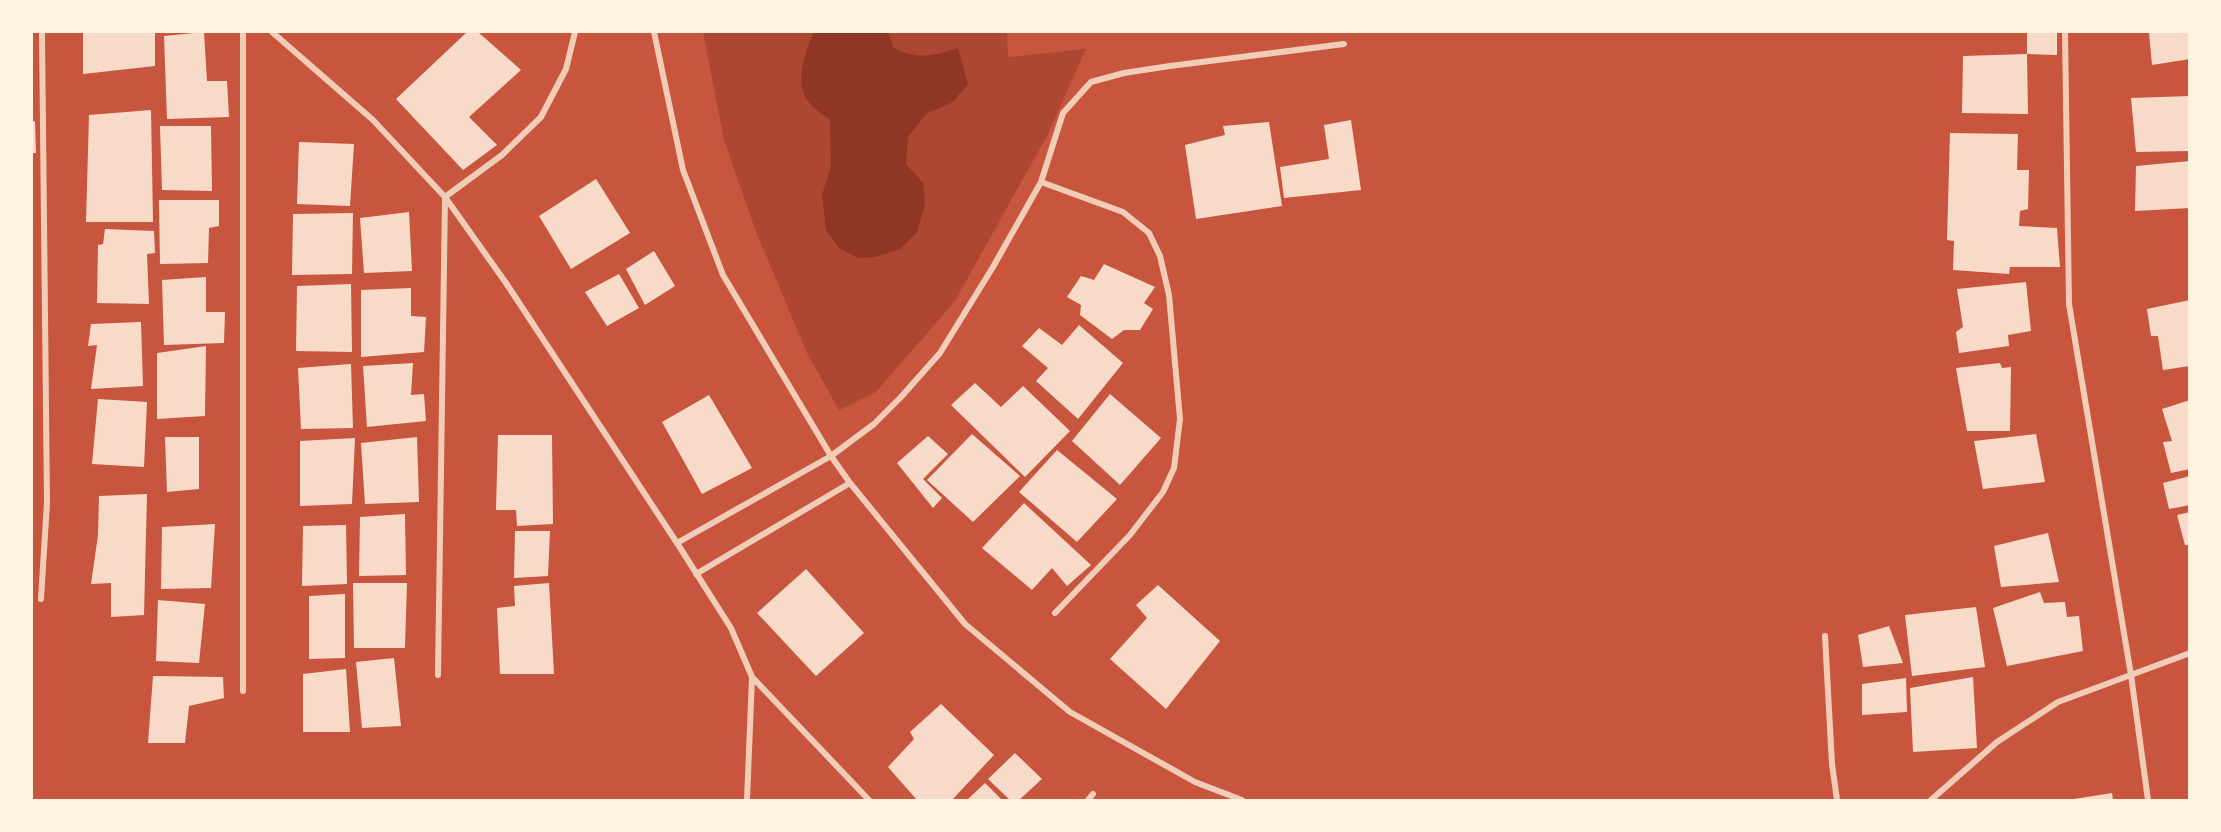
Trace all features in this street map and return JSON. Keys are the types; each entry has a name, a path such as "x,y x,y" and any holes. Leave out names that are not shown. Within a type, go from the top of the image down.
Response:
{"street":[{"path":"41,599 47,503 42,32"},
{"path":"243,32 243,691"},
{"path":"274,32 373,120 445,197 506,283 677,543 731,628 752,677 869,801"},
{"path":"445,197 502,155 541,117 566,69 575,32"},
{"path":"654,32 683,170 723,275 831,456 850,483 965,624 1070,712 1195,782 1242,801"},
{"path":"2065,32 2069,304 2131,675 2148,801"},
{"path":"677,543 831,456 874,424 902,397 940,353 1041,182 1063,113 1091,82 1124,73 1170,66 1344,44"},
{"path":"1041,182 1123,212 1149,233 1160,256 1169,295 1180,419 1174,468 1163,492 1130,535 1055,613"},
{"path":"438,675 445,197"},
{"path":"696,574 850,483"},
{"path":"1825,636 1832,764 1837,801"},
{"path":"1931,801 1997,742 2058,702 2190,653"},
{"path":"747,801 752,677"},
{"path":"1088,801 1093,794"}],"shaded area":[{"path":"703,32 1007,32 1008,57 1086,49 1048,134 955,301 876,392 839,410 807,353 755,229 724,140"},
{"path":"814,32 888,32 894,48 902,52 925,56 958,48 968,84 953,102 926,114 908,137 906,164 923,183 925,204 917,232 900,249 875,257 858,258 839,248 826,230 822,195 831,166 830,120 813,107 805,97 801,79 804,59"}],"building":[{"path":"83,32 155,32 155,66 83,74"},
{"path":"204,32 207,81 227,81 229,117 167,119 164,36"},
{"path":"467,32 478,32 521,70 469,117 497,145 463,170 396,99"},
{"path":"2027,32 2057,32 2057,55 2027,54"},
{"path":"2149,32 2190,32 2190,59 2152,65"},
{"path":"2027,54 2028,114 1962,113 1963,56"},
{"path":"2190,96 2190,151 2136,152 2131,98"},
{"path":"151,110 153,222 86,222 89,115"},
{"path":"1351,120 1361,190 1284,198 1280,167 1329,159 1324,125"},
{"path":"35,121 36,153 32,153 32,122"},
{"path":"1269,122 1282,206 1196,219 1185,145 1225,135 1223,126"},
{"path":"160,126 211,126 212,191 162,190"},
{"path":"1950,133 2018,134 2017,170 2029,170 2028,209 2020,211 2019,226 2057,228 2060,267 2010,267 2009,274 1953,270 1954,241 1947,240"},
{"path":"299,142 354,144 350,206 297,204"},
{"path":"2190,161 2190,208 2135,211 2136,166"},
{"path":"596,179 630,233 571,269 539,216"},
{"path":"159,200 219,200 219,226 209,228 208,263 160,264"},
{"path":"409,212 412,271 364,273 360,218"},
{"path":"353,213 352,274 292,275 293,214"},
{"path":"105,229 154,231 155,253 147,254 149,304 97,303 98,245 103,244"},
{"path":"654,251 675,286 645,305 626,269"},
{"path":"1104,264 1155,287 1144,303 1153,309 1140,330 1124,330 1112,339 1080,315 1081,305 1067,297 1081,276 1094,280"},
{"path":"619,274 639,308 607,326 585,292"},
{"path":"206,277 206,312 225,312 224,343 164,345 162,280"},
{"path":"2026,282 2031,331 2008,335 2009,346 1959,353 1956,332 1963,327 1957,289"},
{"path":"351,284 352,352 296,351 297,286"},
{"path":"411,288 411,316 426,317 424,352 361,357 361,290"},
{"path":"2190,300 2190,366 2163,370 2158,336 2151,336 2147,309"},
{"path":"141,322 143,386 91,389 97,345 88,346 91,324"},
{"path":"1079,325 1123,363 1078,419 1036,381 1048,368 1022,346 1039,328 1062,345"},
{"path":"206,346 205,416 157,419 157,353"},
{"path":"413,363 411,395 424,394 426,421 367,427 363,366"},
{"path":"2000,363 2002,368 2011,367 2010,431 1967,431 1956,368"},
{"path":"351,364 353,428 301,429 298,368"},
{"path":"975,383 1001,407 1023,386 1070,431 1025,477 951,405"},
{"path":"1110,394 1161,438 1120,485 1072,441"},
{"path":"709,395 752,468 702,494 662,422"},
{"path":"98,399 147,402 144,467 92,464"},
{"path":"2190,400 2190,469 2171,473 2163,442 2172,441 2162,409"},
{"path":"972,434 1020,476 973,522 927,480"},
{"path":"2036,434 2045,482 1983,489 1974,441"},
{"path":"498,435 552,435 553,524 517,526 516,510 496,510"},
{"path":"928,436 948,454 923,479 942,498 933,508 897,463"},
{"path":"165,437 199,437 199,489 167,492"},
{"path":"417,437 419,502 365,504 361,443"},
{"path":"355,438 352,504 300,506 300,441"},
{"path":"1057,450 1117,499 1077,542 1019,492"},
{"path":"2190,476 2190,505 2169,509 2163,483"},
{"path":"147,494 144,615 111,617 111,583 91,584 98,535 99,496"},
{"path":"1024,503 1091,565 1067,586 1052,568 1032,590 982,548"},
{"path":"2190,512 2190,545 2185,545 2177,515"},
{"path":"405,514 406,575 359,576 360,517"},
{"path":"215,524 211,588 161,589 162,527"},
{"path":"346,525 347,584 302,586 303,526"},
{"path":"515,531 550,531 548,576 514,578"},
{"path":"2048,533 2059,582 2001,587 1994,546"},
{"path":"806,569 864,633 816,676 757,613"},
{"path":"353,583 407,583 405,648 354,648"},
{"path":"549,583 554,674 500,674 497,608 515,606 514,586"},
{"path":"1158,585 1220,641 1166,709 1110,659 1147,618 1136,605"},
{"path":"2040,592 2044,603 2065,602 2067,617 2079,616 2083,651 2007,666 1993,608"},
{"path":"345,594 345,658 309,659 309,596"},
{"path":"158,600 205,604 199,663 156,661"},
{"path":"1976,607 1985,667 1912,676 1905,615"},
{"path":"1889,626 1903,663 1863,667 1858,635"},
{"path":"394,658 401,726 362,728 356,662"},
{"path":"346,669 350,732 303,732 303,674"},
{"path":"153,676 223,677 224,698 189,706 185,743 148,743"},
{"path":"1973,677 1977,748 1913,752 1910,688"},
{"path":"1906,678 1907,712 1862,715 1862,684"},
{"path":"941,704 994,755 952,800 917,800 888,767 914,739 910,732"},
{"path":"1015,753 1042,779 1019,800 1010,800 988,779"},
{"path":"985,783 1002,800 967,800"},
{"path":"2112,793 2113,800 2074,800 2074,799"}]}
